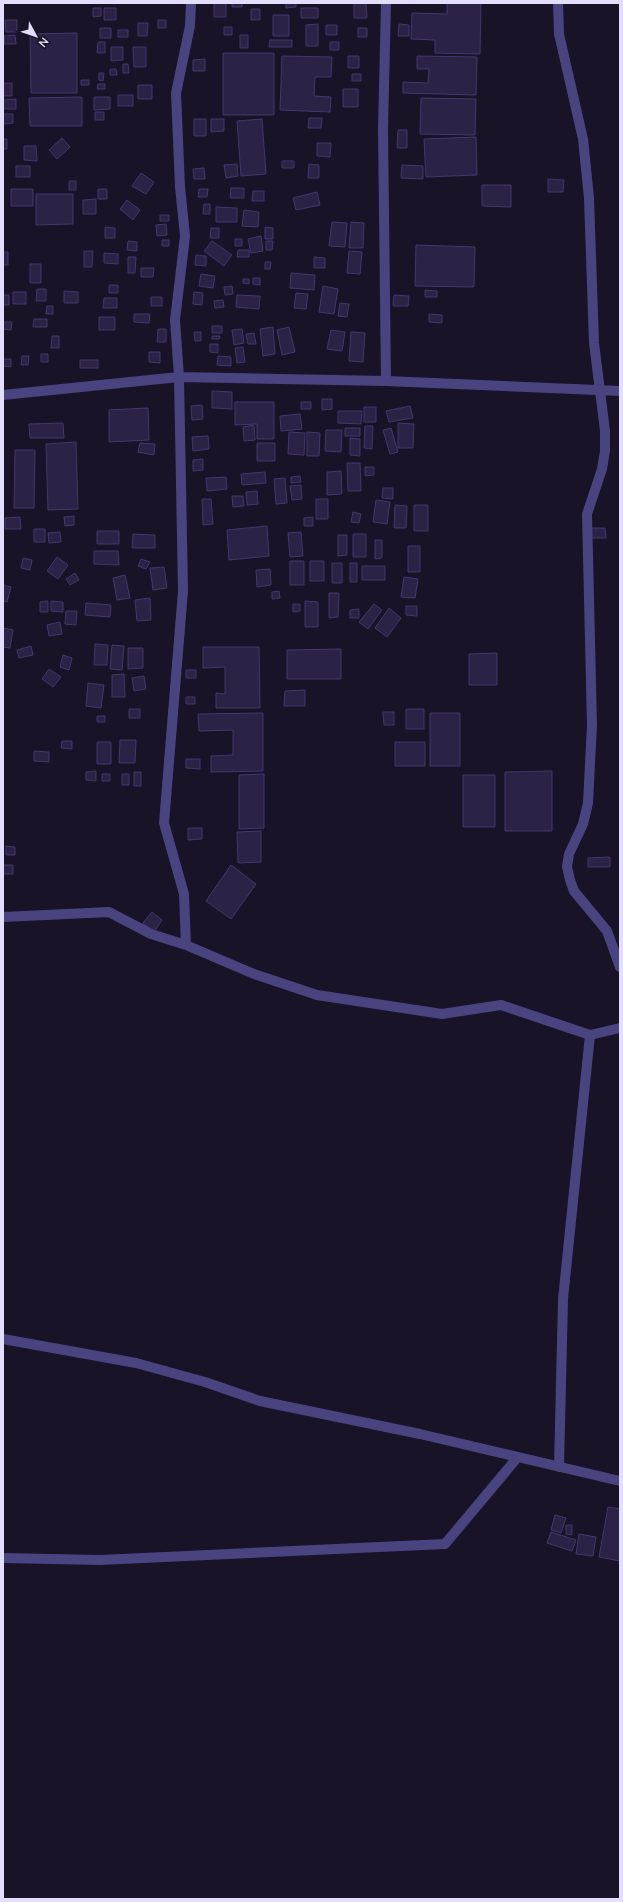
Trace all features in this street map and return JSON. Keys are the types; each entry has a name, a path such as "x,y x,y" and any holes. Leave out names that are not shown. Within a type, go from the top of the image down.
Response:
{"street":[{"path":"186,945 184,894 164,823 183,591 179,377 175,320 185,236 180,188 176,93 190,26 191,3"},
{"path":"386,3 383,129 386,381"},
{"path":"558,3 559,34 583,139 589,198 594,343 605,431 605,451 602,469 587,514 592,725 588,803 583,824 569,854 567,867 574,891 607,931 620,967"},
{"path":"3,395 179,377 386,381 620,391"},
{"path":"3,917 109,912 151,934 186,945 254,974 317,995 442,1014 501,1005 590,1035 620,1028"},
{"path":"559,1467 563,1299 590,1035"},
{"path":"3,1339 136,1363 205,1382 260,1401 420,1434 620,1481"},
{"path":"3,1558 100,1560 445,1544 517,1458"}],"building":[{"path":"214,3 226,3 226,17 214,17"},
{"path":"232,3 242,3 242,7 232,7"},
{"path":"286,3 296,3 296,7 286,8"},
{"path":"354,3 366,3 367,18 354,18"},
{"path":"447,3 481,3 480,54 435,53 435,40 411,39 412,13 447,14"},
{"path":"93,8 101,8 101,16 93,17"},
{"path":"104,8 116,8 116,20 104,20"},
{"path":"301,8 318,8 318,18 301,18"},
{"path":"251,9 260,9 260,20 251,20"},
{"path":"273,15 289,15 289,36 273,36"},
{"path":"5,20 17,20 17,32 6,32"},
{"path":"158,20 166,20 166,28 158,28"},
{"path":"138,23 148,23 147,36 138,36"},
{"path":"318,24 318,46 306,46 306,25"},
{"path":"399,24 409,25 409,36 398,36"},
{"path":"326,25 337,25 337,35 326,35"},
{"path":"224,27 232,27 232,35 224,35"},
{"path":"100,28 111,28 111,38 100,38"},
{"path":"358,28 367,28 367,37 358,37"},
{"path":"118,30 128,30 128,37 118,37"},
{"path":"77,33 77,93 31,93 30,34"},
{"path":"15,35 16,44 4,44 4,36"},
{"path":"240,35 248,35 248,48 240,48"},
{"path":"270,40 292,40 292,47 269,47"},
{"path":"98,42 105,42 105,53 97,53"},
{"path":"330,42 339,42 339,50 330,50"},
{"path":"111,47 123,47 123,60 111,61"},
{"path":"133,47 146,47 146,67 134,67"},
{"path":"223,53 274,53 274,115 223,115"},
{"path":"282,56 332,57 331,77 315,77 314,96 331,97 330,112 280,110"},
{"path":"348,56 359,56 359,68 348,68"},
{"path":"417,56 477,57 476,95 403,93 403,82 428,83 429,69 417,69"},
{"path":"205,59 205,71 193,71 193,60"},
{"path":"123,64 128,64 129,73 123,73"},
{"path":"110,69 116,69 117,75 110,75"},
{"path":"99,73 104,73 103,81 99,80"},
{"path":"352,74 361,74 361,81 352,81"},
{"path":"81,80 89,80 89,85 81,85"},
{"path":"3,83 12,83 12,96 3,96"},
{"path":"98,84 105,84 105,89 97,89"},
{"path":"138,85 152,85 152,99 138,99"},
{"path":"343,89 358,89 358,107 343,107"},
{"path":"118,95 133,95 133,106 118,106"},
{"path":"82,97 82,126 30,126 29,98"},
{"path":"94,97 110,97 110,109 94,110"},
{"path":"421,98 476,99 475,135 420,134"},
{"path":"16,99 16,109 3,109 3,100"},
{"path":"95,112 104,112 104,120 95,120"},
{"path":"3,114 13,114 13,123 3,124"},
{"path":"309,118 322,118 321,128 308,128"},
{"path":"194,119 206,119 206,136 194,136"},
{"path":"211,119 224,119 224,131 211,132"},
{"path":"262,119 266,174 241,176 237,121"},
{"path":"398,130 407,130 407,148 397,148"},
{"path":"476,137 477,175 426,177 424,139"},
{"path":"62,138 70,147 57,159 49,150"},
{"path":"3,139 7,139 7,149 3,149"},
{"path":"317,143 331,143 330,157 317,156"},
{"path":"24,146 36,146 37,161 24,160"},
{"path":"282,161 294,161 294,168 282,168"},
{"path":"237,164 238,176 226,178 224,165"},
{"path":"309,164 319,165 319,178 308,178"},
{"path":"402,165 423,166 423,179 401,178"},
{"path":"16,166 30,166 30,177 16,177"},
{"path":"204,168 205,179 194,179 193,169"},
{"path":"141,173 154,182 146,194 132,186"},
{"path":"548,179 564,180 563,192 548,192"},
{"path":"69,181 76,181 76,190 69,190"},
{"path":"482,185 511,185 511,207 482,206"},
{"path":"231,188 244,188 244,198 230,198"},
{"path":"11,189 33,189 33,206 11,206"},
{"path":"98,189 107,189 107,199 98,199"},
{"path":"199,189 208,189 207,197 198,197"},
{"path":"253,191 264,191 264,201 252,201"},
{"path":"317,192 320,205 296,210 293,198"},
{"path":"36,194 73,194 73,224 36,225"},
{"path":"96,199 96,214 83,214 83,200"},
{"path":"127,200 140,210 133,220 120,209"},
{"path":"204,204 210,204 210,214 203,214"},
{"path":"216,207 237,208 237,222 216,222"},
{"path":"244,210 259,212 258,227 242,226"},
{"path":"160,215 169,215 169,221 160,221"},
{"path":"332,222 347,223 345,247 329,246"},
{"path":"351,222 364,223 363,248 349,248"},
{"path":"166,224 167,235 157,236 156,225"},
{"path":"105,227 115,228 115,238 105,238"},
{"path":"265,227 273,228 273,239 265,239"},
{"path":"211,228 219,228 219,238 210,238"},
{"path":"261,236 263,251 251,253 248,239"},
{"path":"235,239 242,239 242,246 235,246"},
{"path":"162,240 169,240 169,246 162,246"},
{"path":"128,241 137,242 137,251 127,250"},
{"path":"212,241 232,255 224,266 204,251"},
{"path":"266,241 273,241 272,250 266,250"},
{"path":"416,245 475,247 474,287 415,286"},
{"path":"238,250 249,250 249,257 237,257"},
{"path":"84,251 93,251 92,267 84,267"},
{"path":"349,251 362,252 360,274 347,273"},
{"path":"3,252 8,252 8,265 3,265"},
{"path":"104,253 118,254 118,264 104,263"},
{"path":"196,255 206,256 206,266 195,265"},
{"path":"128,257 136,257 135,273 128,273"},
{"path":"314,257 325,258 325,268 314,268"},
{"path":"265,262 271,262 270,269 265,269"},
{"path":"30,264 41,264 41,283 30,283"},
{"path":"141,268 154,268 153,277 141,277"},
{"path":"291,273 315,275 314,290 290,288"},
{"path":"201,274 215,276 213,288 199,286"},
{"path":"253,278 260,278 260,285 253,284"},
{"path":"243,279 249,279 249,284 243,283"},
{"path":"109,285 118,285 118,293 109,293"},
{"path":"232,286 233,294 225,295 224,287"},
{"path":"323,286 338,289 334,314 319,312"},
{"path":"37,289 46,289 46,301 36,301"},
{"path":"425,290 437,291 437,297 425,297"},
{"path":"64,291 78,292 78,303 64,303"},
{"path":"13,292 26,292 26,304 13,304"},
{"path":"194,292 203,293 202,305 193,304"},
{"path":"296,293 308,294 306,309 294,308"},
{"path":"3,295 9,295 9,305 3,305"},
{"path":"237,295 260,296 259,309 236,307"},
{"path":"394,295 409,296 408,306 393,306"},
{"path":"151,297 162,297 162,306 151,306"},
{"path":"104,298 117,298 117,308 103,308"},
{"path":"223,300 224,307 215,308 214,301"},
{"path":"340,303 349,304 347,317 338,316"},
{"path":"47,306 53,306 53,314 46,314"},
{"path":"134,314 150,314 149,323 134,322"},
{"path":"429,314 442,315 442,323 429,322"},
{"path":"99,317 115,317 115,330 99,330"},
{"path":"34,319 47,319 47,327 33,327"},
{"path":"3,322 12,322 11,330 3,329"},
{"path":"212,326 222,326 222,333 212,333"},
{"path":"273,327 275,354 263,356 260,329"},
{"path":"289,327 295,352 282,355 277,330"},
{"path":"158,329 166,329 166,342 157,342"},
{"path":"242,329 244,343 234,345 232,330"},
{"path":"331,330 345,332 342,351 327,349"},
{"path":"194,332 201,332 201,341 195,341"},
{"path":"351,332 365,333 363,362 349,361"},
{"path":"254,333 256,344 248,344 246,334"},
{"path":"52,336 59,336 59,348 51,348"},
{"path":"212,336 220,336 219,339 212,339"},
{"path":"210,344 218,344 218,353 210,352"},
{"path":"243,347 245,362 237,363 235,348"},
{"path":"149,352 160,352 160,363 149,362"},
{"path":"41,354 48,354 48,362 41,362"},
{"path":"22,356 29,356 28,365 21,365"},
{"path":"218,356 231,357 231,366 217,365"},
{"path":"3,359 11,359 11,367 3,366"},
{"path":"80,360 98,360 98,368 80,368"},
{"path":"212,391 232,392 232,409 212,408"},
{"path":"322,399 332,399 332,409 322,410"},
{"path":"235,402 274,402 274,439 257,439 257,424 235,425"},
{"path":"301,402 311,402 311,409 301,409"},
{"path":"202,405 203,419 192,420 191,406"},
{"path":"410,406 413,418 389,422 386,411"},
{"path":"364,407 376,407 376,422 364,422"},
{"path":"148,408 149,440 109,442 109,410"},
{"path":"338,411 362,411 361,424 338,423"},
{"path":"300,414 302,429 281,431 280,416"},
{"path":"63,423 64,438 30,438 29,424"},
{"path":"398,423 414,424 413,448 398,448"},
{"path":"254,425 255,440 244,441 243,427"},
{"path":"365,426 373,426 372,449 364,448"},
{"path":"345,428 360,428 360,436 345,436"},
{"path":"391,428 398,452 390,454 383,430"},
{"path":"326,430 342,430 341,452 325,451"},
{"path":"289,432 305,433 304,455 288,454"},
{"path":"307,432 320,433 319,456 307,456"},
{"path":"208,436 209,449 193,451 192,437"},
{"path":"350,438 360,439 360,456 350,455"},
{"path":"76,442 78,509 48,510 46,444"},
{"path":"140,443 155,444 154,455 138,452"},
{"path":"257,443 275,443 275,461 257,461"},
{"path":"15,450 35,450 34,508 14,508"},
{"path":"203,459 203,470 193,471 193,460"},
{"path":"347,463 360,463 361,491 348,491"},
{"path":"365,467 374,467 374,475 365,476"},
{"path":"341,471 342,494 327,495 327,472"},
{"path":"265,472 266,483 242,485 241,474"},
{"path":"300,476 301,482 291,483 291,477"},
{"path":"226,477 227,489 207,491 206,478"},
{"path":"285,478 287,503 276,504 274,479"},
{"path":"301,485 302,499 292,500 290,486"},
{"path":"383,488 393,488 393,499 382,498"},
{"path":"257,491 258,504 247,505 246,492"},
{"path":"232,496 243,496 244,506 233,507"},
{"path":"202,499 211,499 213,524 203,525"},
{"path":"316,499 328,499 328,519 316,519"},
{"path":"376,500 390,502 387,524 373,522"},
{"path":"395,505 407,506 406,528 394,528"},
{"path":"414,505 428,505 428,531 414,531"},
{"path":"353,512 361,514 359,523 351,522"},
{"path":"74,516 74,525 65,526 64,517"},
{"path":"20,517 21,529 5,529 5,518"},
{"path":"313,517 313,526 304,526 304,518"},
{"path":"267,526 269,556 229,560 227,530"},
{"path":"591,528 605,528 606,538 591,538"},
{"path":"34,529 45,529 45,542 34,542"},
{"path":"97,531 119,531 119,544 97,544"},
{"path":"60,532 61,542 49,543 48,533"},
{"path":"301,532 303,556 290,557 288,533"},
{"path":"133,534 155,535 155,548 132,548"},
{"path":"353,534 366,534 366,557 353,557"},
{"path":"338,535 347,535 347,555 338,556"},
{"path":"375,540 382,540 382,558 375,559"},
{"path":"408,546 420,546 420,572 408,572"},
{"path":"94,551 118,551 119,565 94,564"},
{"path":"57,557 68,565 58,579 47,571"},
{"path":"23,558 32,560 30,570 21,568"},
{"path":"141,559 150,562 146,569 138,566"},
{"path":"290,561 304,561 304,585 290,585"},
{"path":"310,561 324,561 324,581 310,581"},
{"path":"332,563 342,563 342,583 332,583"},
{"path":"350,563 357,563 357,582 350,582"},
{"path":"362,566 385,566 385,580 362,580"},
{"path":"164,567 167,588 153,590 150,568"},
{"path":"270,569 271,585 257,587 256,570"},
{"path":"75,573 79,580 70,585 66,579"},
{"path":"125,575 130,598 117,600 113,578"},
{"path":"404,577 418,579 415,598 401,597"},
{"path":"3,585 11,587 7,602 3,601"},
{"path":"279,591 280,598 272,599 272,592"},
{"path":"329,593 339,593 338,617 329,618"},
{"path":"150,598 151,620 137,621 135,600"},
{"path":"48,601 48,612 40,612 40,602"},
{"path":"51,601 63,602 63,612 51,611"},
{"path":"305,601 318,602 318,627 305,627"},
{"path":"86,603 111,605 110,617 85,615"},
{"path":"293,604 300,604 300,611 293,612"},
{"path":"374,604 382,610 368,629 359,622"},
{"path":"406,606 417,606 417,616 406,615"},
{"path":"389,608 401,618 387,637 375,628"},
{"path":"359,609 359,618 350,618 350,610"},
{"path":"66,611 77,611 76,625 65,624"},
{"path":"60,622 62,634 49,636 47,625"},
{"path":"3,628 13,630 10,648 3,647"},
{"path":"95,644 108,645 107,665 94,665"},
{"path":"112,645 124,646 122,670 110,669"},
{"path":"31,646 33,655 19,658 17,650"},
{"path":"203,647 259,647 260,708 216,708 216,693 225,694 225,667 203,668"},
{"path":"128,648 143,648 143,668 128,669"},
{"path":"341,649 341,679 287,679 287,650"},
{"path":"497,653 497,685 469,685 469,654"},
{"path":"63,655 72,658 69,670 60,667"},
{"path":"49,669 61,677 53,687 42,679"},
{"path":"186,670 196,670 196,678 186,678"},
{"path":"124,674 125,697 112,697 112,675"},
{"path":"144,676 146,689 134,691 132,678"},
{"path":"88,683 104,685 101,708 86,706"},
{"path":"305,690 305,706 284,706 285,691"},
{"path":"186,697 195,697 195,704 186,704"},
{"path":"129,709 140,709 140,718 129,718"},
{"path":"406,709 424,709 424,729 406,729"},
{"path":"383,712 394,712 394,725 384,725"},
{"path":"263,713 263,771 211,772 211,756 233,755 233,730 199,731 198,714"},
{"path":"430,713 460,713 460,766 430,766"},
{"path":"97,716 105,716 105,722 97,722"},
{"path":"120,740 136,740 135,763 119,763"},
{"path":"62,741 72,741 72,749 61,748"},
{"path":"97,742 111,742 111,764 97,764"},
{"path":"395,742 425,742 425,766 395,766"},
{"path":"34,751 49,752 49,762 34,761"},
{"path":"186,759 200,759 200,769 186,768"},
{"path":"96,771 96,781 86,780 86,772"},
{"path":"552,771 552,831 505,831 505,772"},
{"path":"134,772 141,772 141,786 134,786"},
{"path":"102,774 110,774 110,781 102,781"},
{"path":"122,774 129,774 129,785 122,785"},
{"path":"264,774 264,828 239,829 239,775"},
{"path":"463,775 495,775 495,827 463,827"},
{"path":"188,828 202,828 202,839 188,840"},
{"path":"261,831 261,862 238,863 237,832"},
{"path":"6,846 15,847 15,855 6,855"},
{"path":"610,857 610,867 588,867 588,858"},
{"path":"3,865 13,865 13,874 3,874"},
{"path":"231,865 256,884 231,919 206,901"},
{"path":"152,912 162,920 154,932 143,923"},
{"path":"608,1507 620,1509 620,1561 599,1557"},
{"path":"555,1515 566,1518 561,1533 551,1530"},
{"path":"566,1525 572,1525 572,1535 566,1534"},
{"path":"551,1532 576,1540 572,1551 547,1543"},
{"path":"579,1534 596,1537 593,1556 576,1554"}]}
